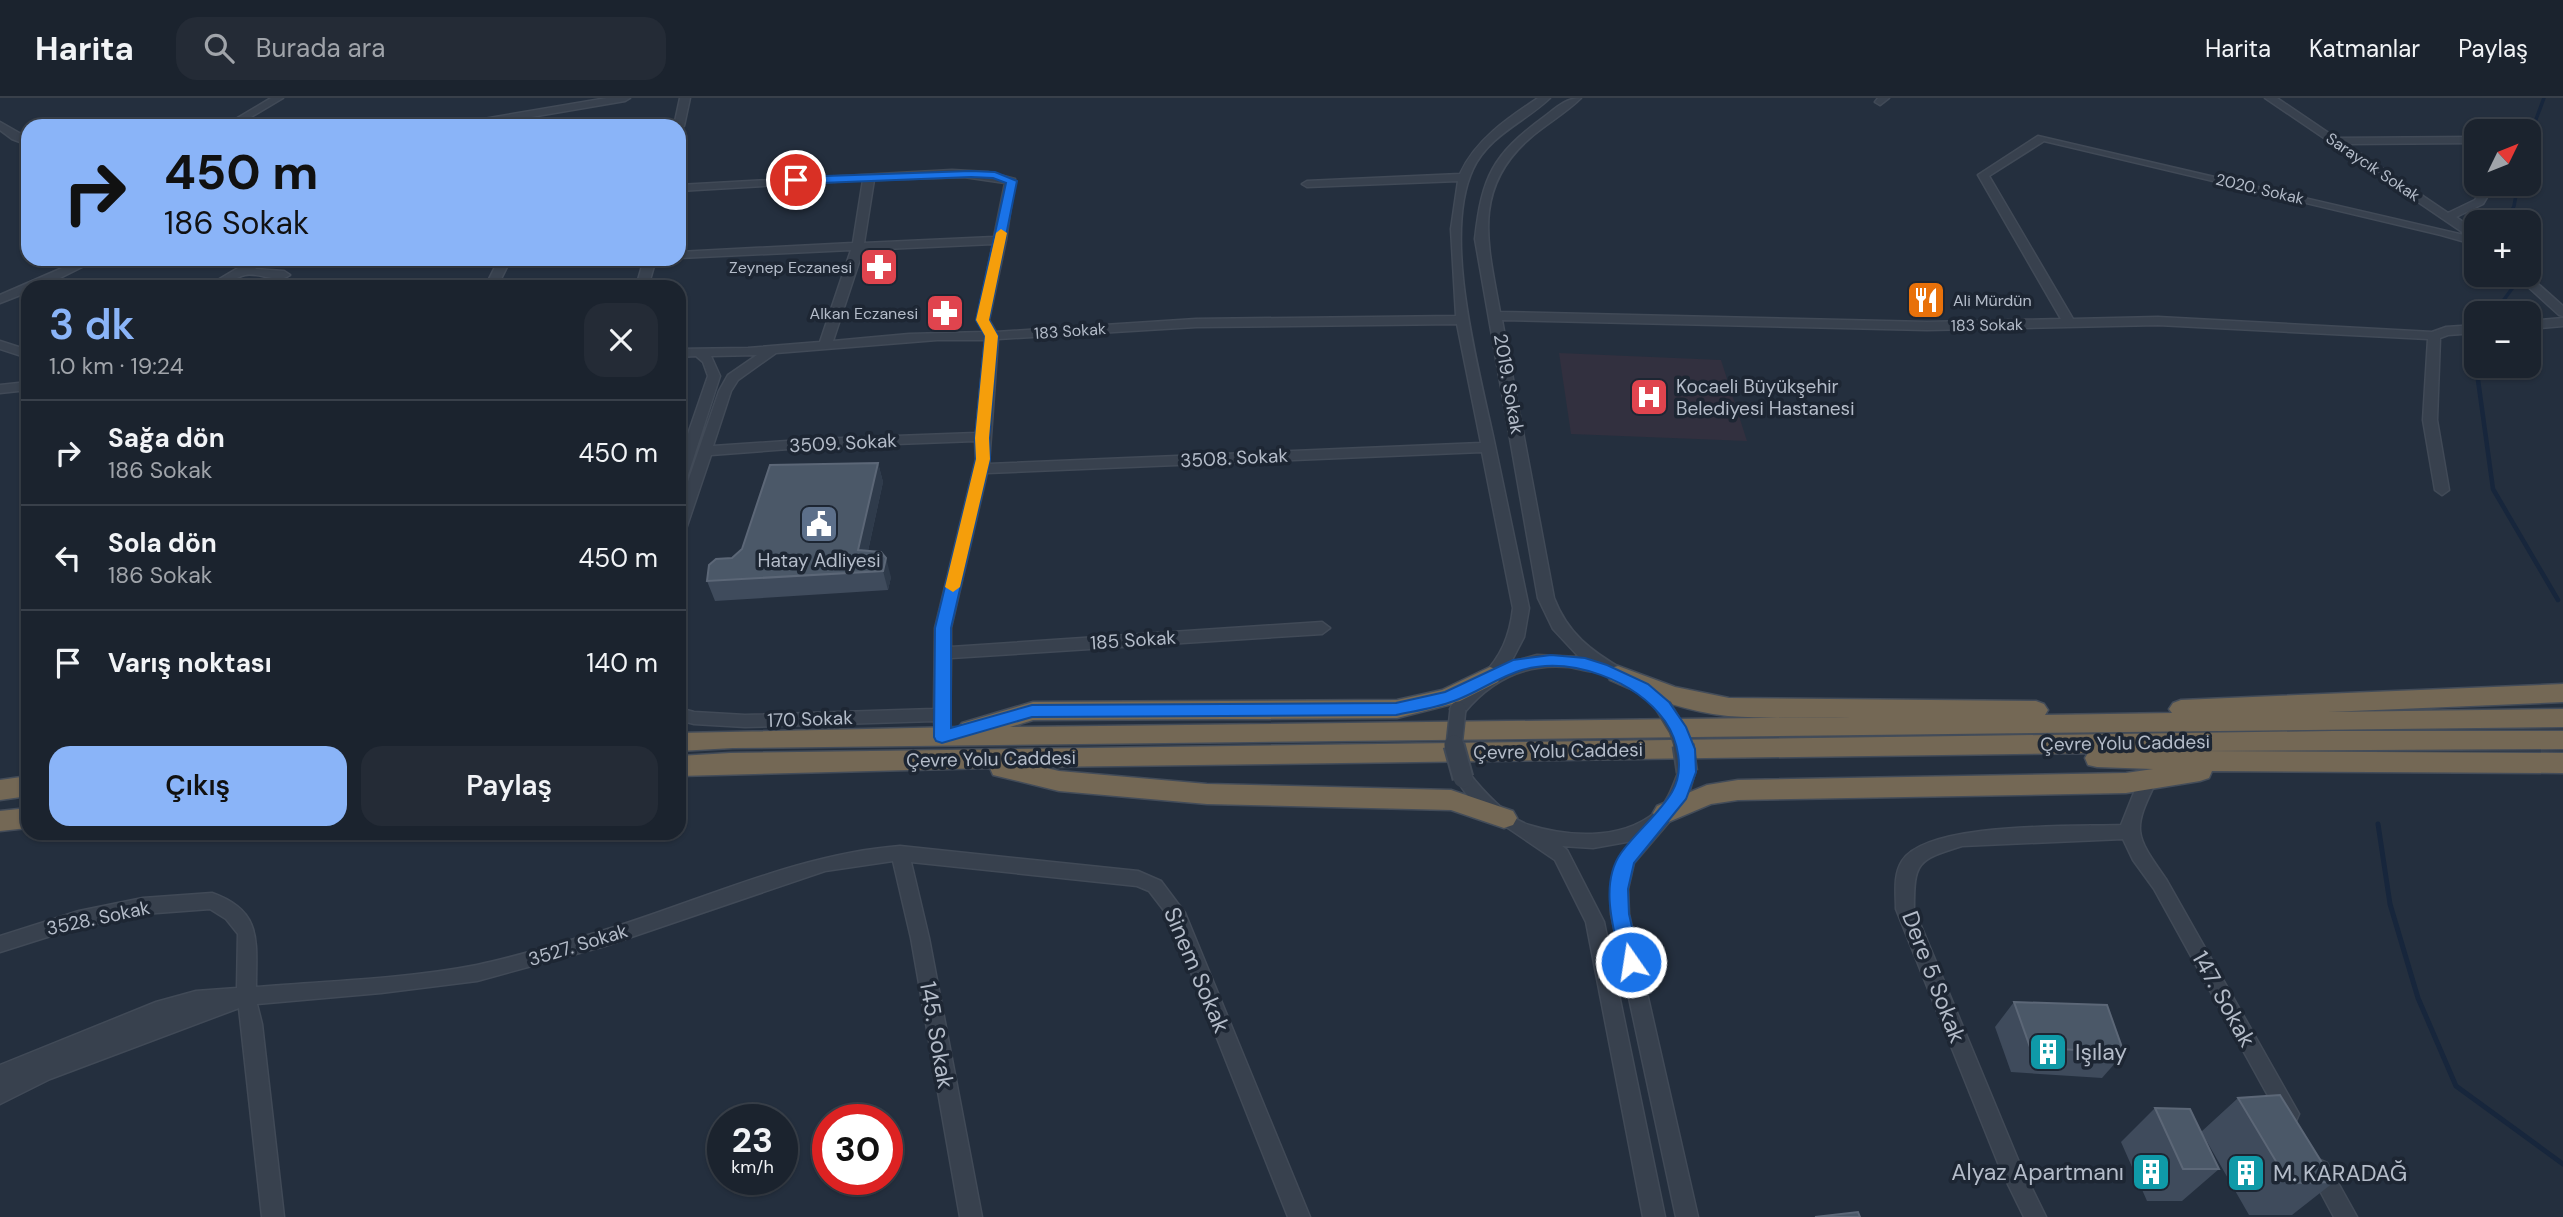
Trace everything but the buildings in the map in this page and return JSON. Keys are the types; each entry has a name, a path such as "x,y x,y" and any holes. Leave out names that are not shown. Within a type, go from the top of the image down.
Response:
{"highway":[{"path":"1618,674 1666,696 1729,707 2137,711"},
{"path":"942,726 1032,711 1396,709 1448,697 1490,676"},
{"path":"1869,727 2294,702 2563,693"},
{"name":"Çevre Yolu Caddesi","path":"686,766 1709,749 2326,731 2563,718"},
{"name":"Çevre Yolu Caddesi","path":"686,742 942,726 1869,727 2326,731 2563,740"},
{"path":"1709,749 2256,762 2563,763"},
{"path":"965,759 1059,781 1207,794 1451,800 1504,818"},
{"path":"1666,813 1707,795 1738,790 2126,783 2256,762"}],"street":[{"path":"241,119 278,98"},
{"path":"501,119 625,98"},
{"path":"680,119 685,98"},
{"name":"2019. Sokak","path":"1490,676 1512,652 1519,633 1521,608 1463,320 1459,286 1459,205 1465,177 1480,152 1510,121 1545,98"},
{"name":"2019. Sokak","path":"1576,98 1527,135 1505,158 1490,183 1484,206 1481,239 1549,605 1577,651 1618,674"},
{"name":"Saraycık Sokak","path":"2270,98 2464,228"},
{"path":"0,125 21,139"},
{"name":"2020. Sokak","path":"2069,323 1983,174 2042,138 2464,238"},
{"path":"2334,141 2464,140"},
{"path":"686,188 869,176 971,174 995,175 1012,181 983,320 992,336 981,469 943,628 942,726"},
{"path":"826,343 858,247 869,176"},
{"path":"1307,184 1465,177"},
{"path":"2448,217 2479,202 2483,196"},
{"path":"686,255 1000,240"},
{"path":"47,280 77,266"},
{"path":"226,280 252,266"},
{"path":"245,271 284,275"},
{"path":"2535,287 2563,312"},
{"path":"0,299 21,291"},
{"name":"183 Sokak","path":"1497,316 1927,326 2158,321 2434,336 2446,331 2464,329"},
{"name":"183 Sokak","path":"686,353 772,350 826,343 963,334 992,336 1196,323 1463,320"},
{"path":"2541,324 2563,322"},
{"path":"2434,336 2430,420 2442,490"},
{"path":"0,345 21,352"},
{"path":"686,508 725,391 733,378 772,350"},
{"path":"686,460 714,376 709,361 700,353"},
{"path":"0,389 21,387"},
{"name":"3509. Sokak","path":"705,451 816,443 982,438"},
{"name":"3508. Sokak","path":"981,469 1488,447"},
{"name":"185 Sokak","path":"943,653 1322,628"},
{"path":"1654,1217 1595,922 1561,855 1480,800 1463,778 1454,754 1452,731 1458,709 1471,691 1490,676 1519,665 1551,660 1585,664 1618,674 1643,688 1663,706 1678,727 1686,749 1687,772 1680,794 1626,860 1619,889 1620,914 1687,1217"},
{"name":"170 Sokak","path":"686,716 942,726"},
{"path":"2128,832 2129,816 2148,780"},
{"path":"1504,818 1536,834 1573,841 1609,840 1641,830 1666,813"},
{"name":"147. Sokak","path":"2128,832 2300,1134"},
{"name":"Dere 5 Sokak","path":"2035,1217 2011,1168 1905,909 1905,878 1909,865 1919,855 1962,839 2128,832"},
{"name":"3527. Sokak","path":"0,1074 156,1011 196,1000 477,973 605,938 825,864 864,856 900,853"},
{"name":"145. Sokak","path":"900,853 920,938 971,1217"},
{"name":"Sinem Sokak","path":"900,853 1138,879 1155,886 1176,913 1299,1217"},
{"name":"3528. Sokak","path":"0,944 79,919 143,906 212,901 233,913 247,932 246,997 252,1024 273,1217"},
{"name":"3527. Sokak","path":"0,1094 43,1072 246,997"},
{"path":"2313,1157 2346,1217"}],"shaded area":[{"name":"Kocaeli Büyükşehir Belediyesi Hastanesi","path":"1559,353 1721,360 1747,441 1571,434"}],"waterway":[{"path":"2536,119 2544,98"},
{"path":"2512,210 2516,196"},
{"path":"2503,301 2513,287"},
{"path":"2478,380 2493,489 2558,600"},
{"path":"2378,824 2390,904 2418,998 2456,1086 2563,1164"}],"slow traffic":[{"path":"953,587 983,459 982,438 992,336 983,320 1001,233"}],"place":[{"name":"Zeynep Eczanesi","path":"879,267"},
{"name":"Ali Mürdün","path":"1926,300"},
{"name":"Alkan Eczanesi","path":"945,313"},
{"name":"Kocaeli Büyükşehir Belediyesi Hastanesi","path":"1649,397"},
{"name":"Hatay Adliyesi","path":"819,524"},
{"name":"Işılay","path":"2048,1052"},
{"name":"Alyaz Apartmanı","path":"2151,1172"},
{"name":"M. KARADAĞ","path":"2246,1173"}],"route":[{"path":"796,180 971,174 995,175 1012,181 983,320 992,336 982,438 983,459 943,628 942,737 1032,711 1396,709 1448,697 1519,665 1551,660 1585,664 1618,674 1643,688 1663,706 1678,727 1686,749 1687,772 1680,794 1626,860 1619,889 1620,914 1631,962"}]}
